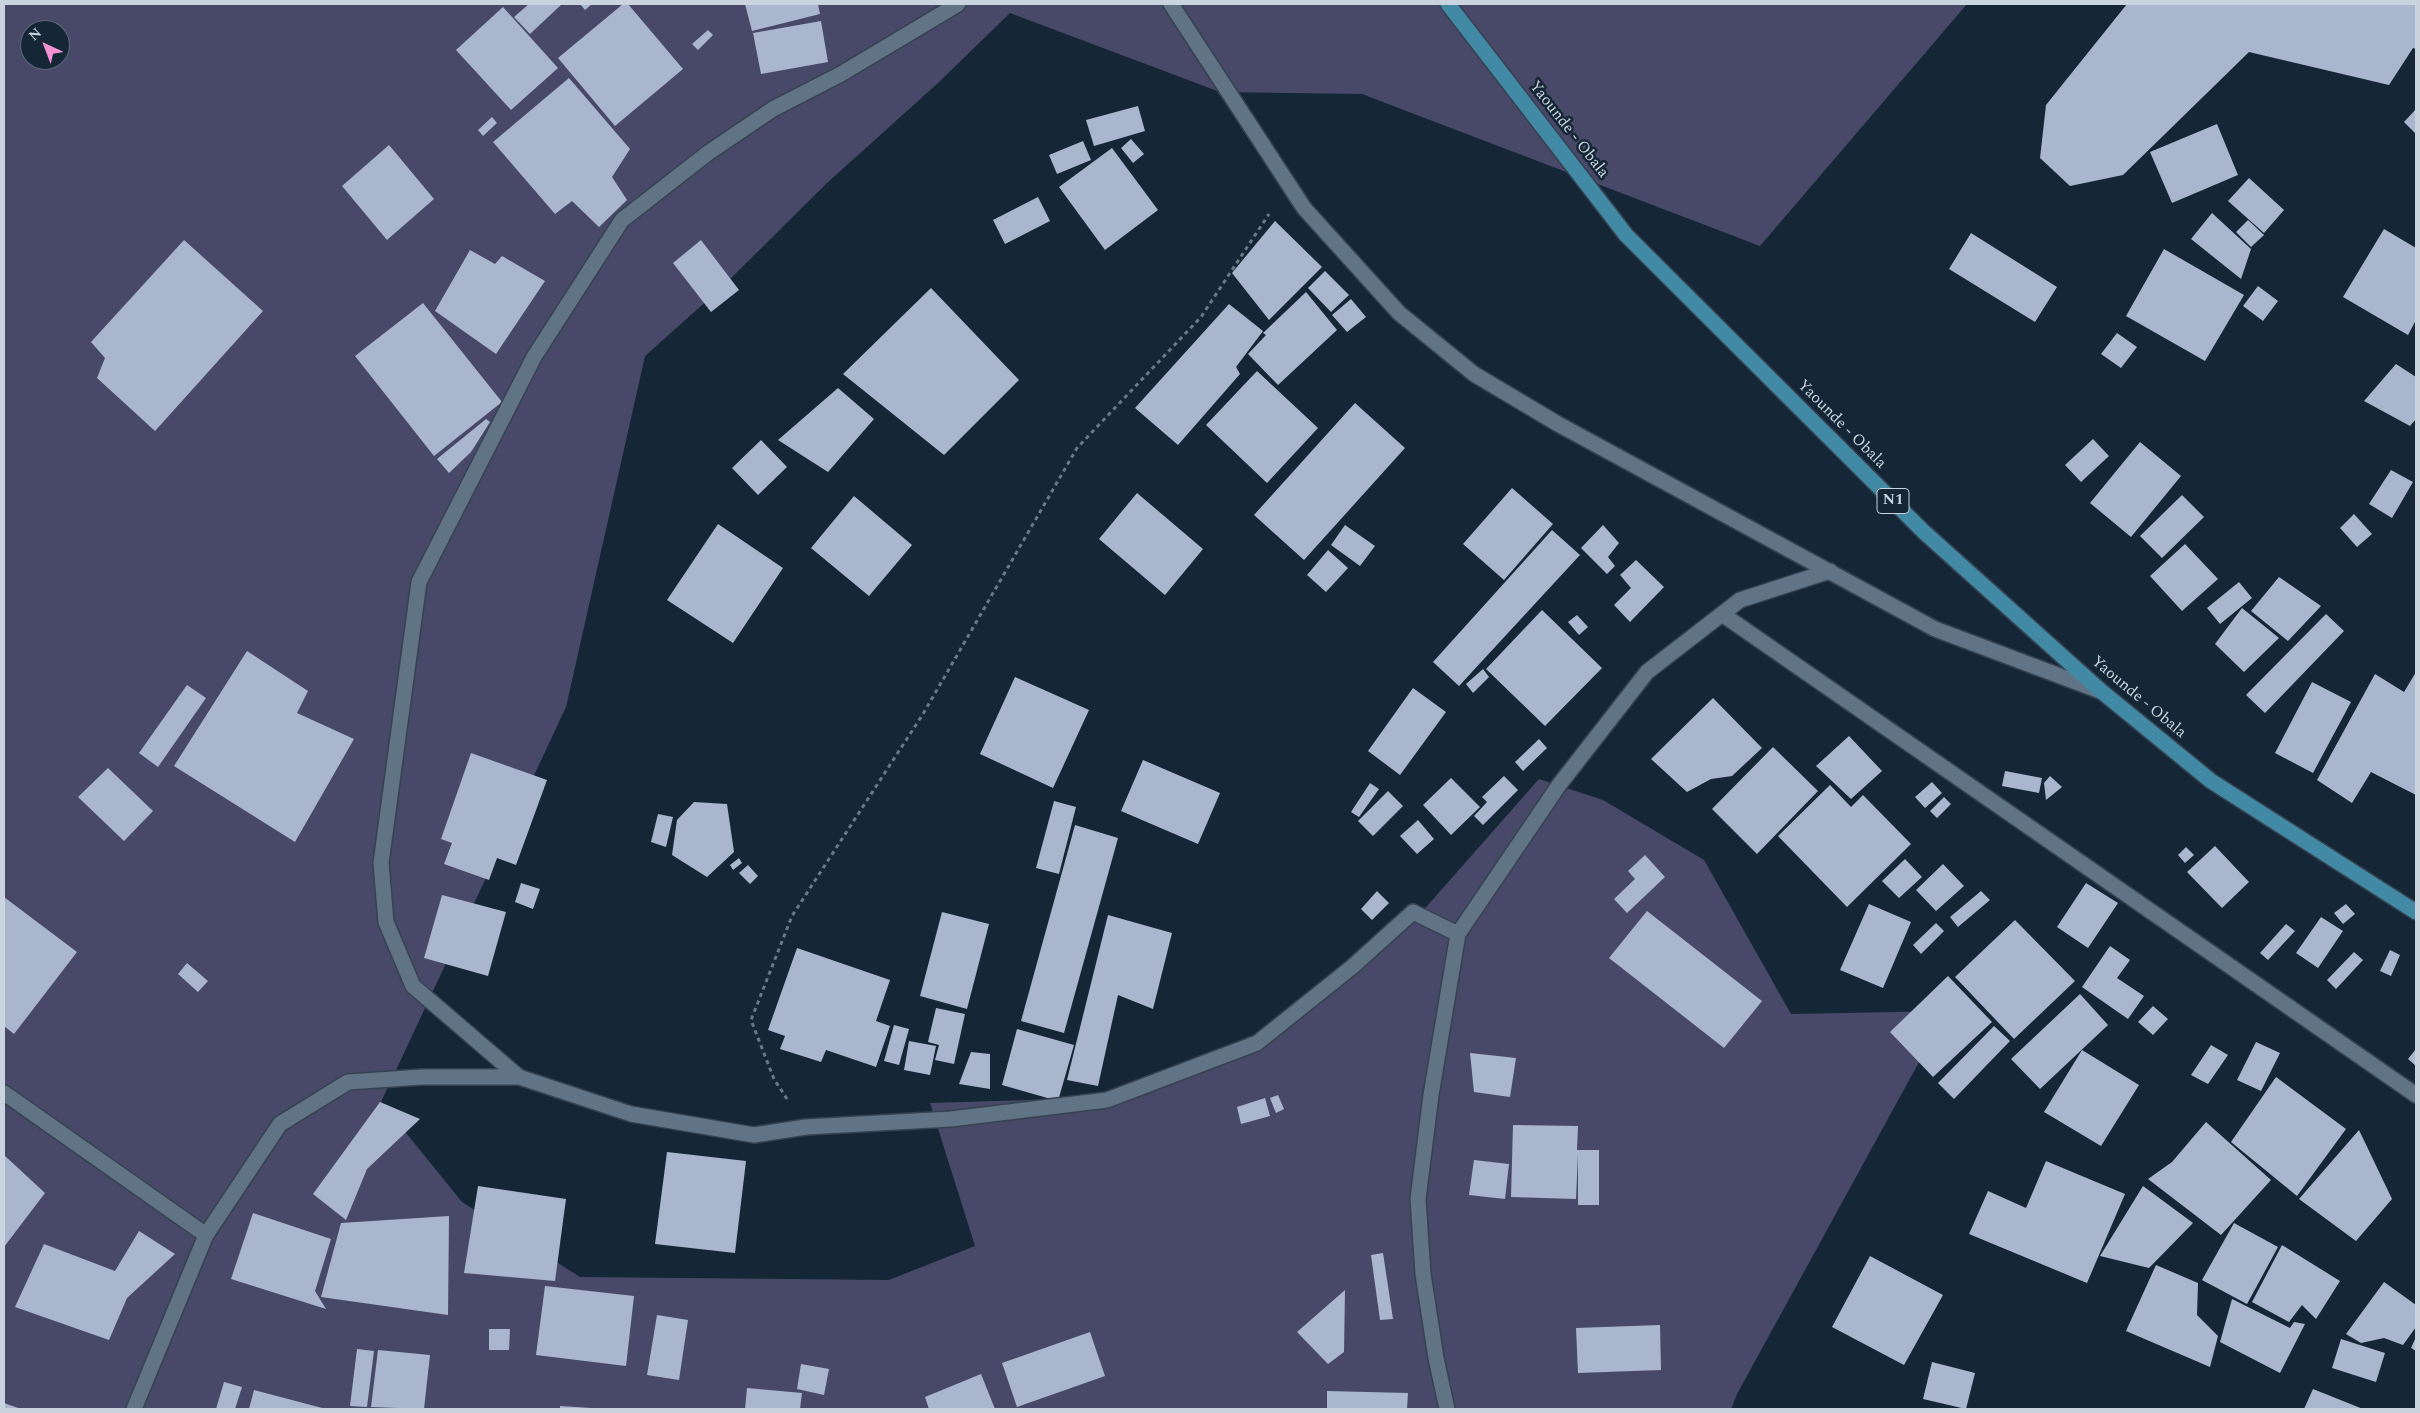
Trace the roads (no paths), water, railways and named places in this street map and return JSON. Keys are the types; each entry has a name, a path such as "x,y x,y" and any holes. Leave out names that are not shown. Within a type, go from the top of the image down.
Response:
{"highway":[{"name":"Yaounde - Obala","path":"1448,4 1626,235 1924,532 2101,691 2211,781 2416,912"}],"street":[{"path":"519,1077 413,986 386,922 382,863 419,582 534,357 622,220 708,153 774,110 841,74 958,4"},
{"path":"1171,4 1304,208 1399,313 1474,374 1558,424 1935,629 2101,691"},
{"path":"1447,1409 1436,1358 1424,1274 1418,1199 1431,1096 1458,934 1559,785 1647,672 1740,600 1830,572"},
{"path":"1722,614 2416,1095"},
{"path":"134,1409 206,1235 280,1124 348,1082 422,1076 519,1077 631,1114 754,1135 806,1127 951,1119 1107,1100 1257,1043 1352,967 1413,912 1458,934"},
{"path":"4,1093 206,1235"}]}
